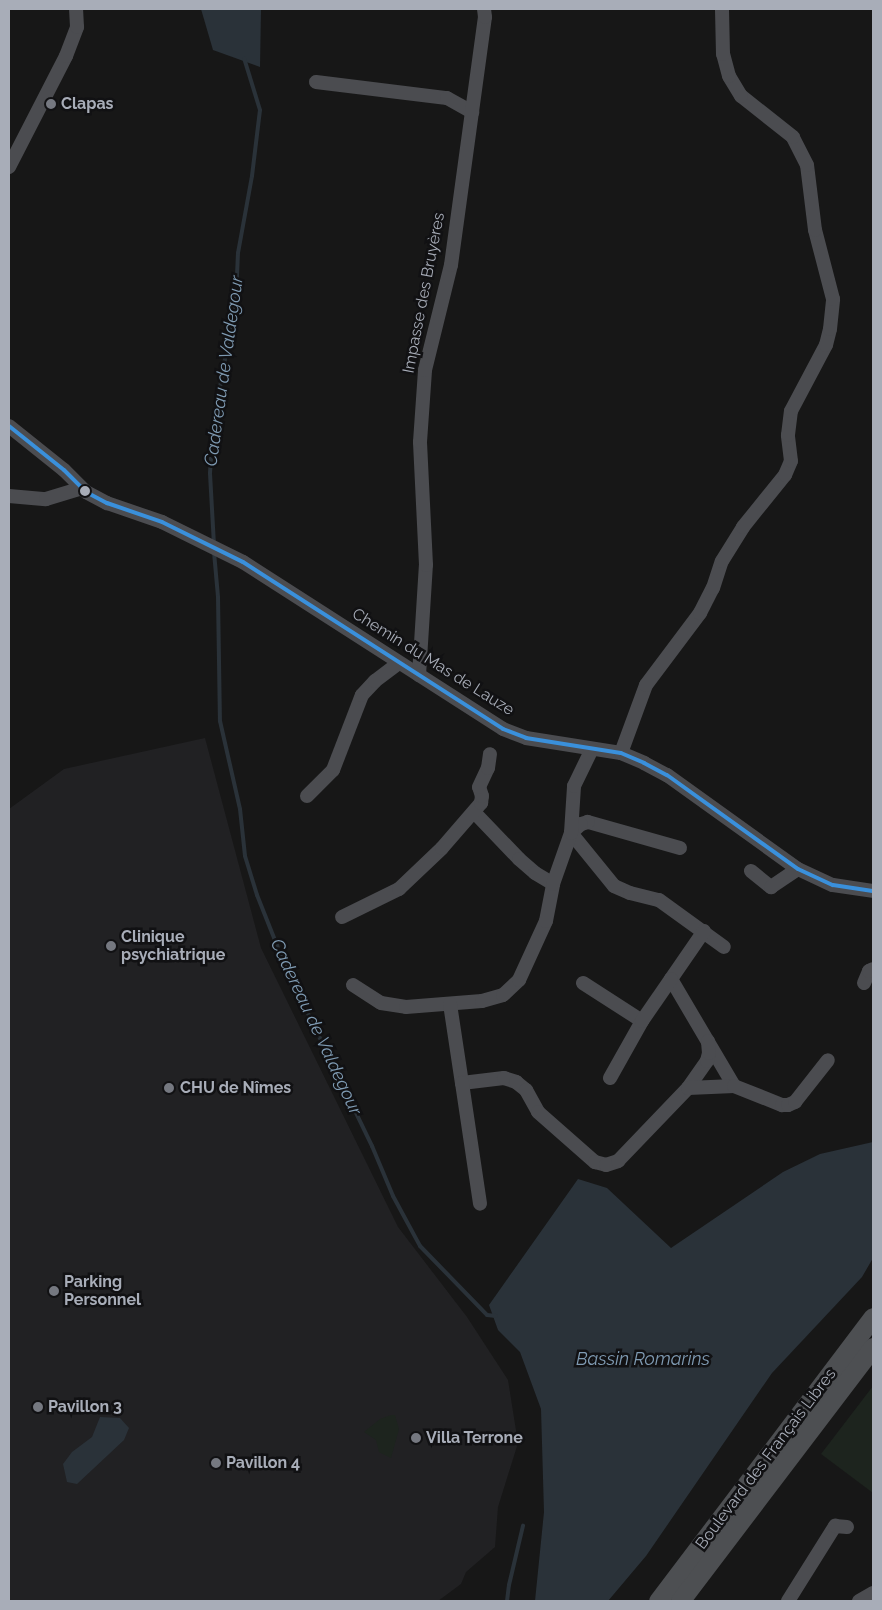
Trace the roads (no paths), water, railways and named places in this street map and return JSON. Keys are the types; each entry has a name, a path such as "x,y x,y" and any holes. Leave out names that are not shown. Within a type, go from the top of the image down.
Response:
{"main road":[{"name":"Boulevard des Français Libres","path":"658,1601 873,1317"},
{"name":"Boulevard des Français Libres","path":"680,1601 873,1347"}],"street":[{"path":"9,167 66,56 77,27 76,9"},
{"name":"Impasse des Bruyères","path":"419,675 426,565 420,442 425,370 451,265 486,17 484,9"},
{"path":"621,753 646,685 700,613 713,588 722,561 742,527 785,475 791,461 788,435 791,411 826,345 830,329 833,299 815,230 807,166 793,137 741,96 729,76 722,54 722,9"},
{"path":"316,82 447,98 472,112"},
{"name":"Chemin du Mas de Lauze","path":"9,426 64,470 76,490 107,504 162,522 243,562 503,729 526,738 621,753 667,775 798,869 833,885 873,891"},
{"path":"9,496 46,499 76,490"},
{"path":"306,796 333,770 362,695 375,681 399,663"},
{"path":"353,985 381,1003 406,1007 482,1001 503,995 519,980 546,921 553,884 570,833 574,786 592,749"},
{"path":"342,917 388,896 406,884 474,812 481,803 482,796 479,787 488,768 490,754"},
{"path":"474,812 534,873 553,884"},
{"path":"570,833 581,824 588,822 680,848"},
{"path":"570,833 614,886 630,893 659,900 724,947"},
{"path":"751,871 771,887 798,869"},
{"path":"610,1078 642,1021 704,931"},
{"path":"864,983 868,971 873,969"},
{"path":"671,979 734,1086"},
{"path":"583,983 642,1021"},
{"path":"450,1004 480,1204"},
{"path":"462,1083 504,1078 516,1082 526,1090 538,1112 596,1162 606,1166 618,1161 688,1088 707,1061 710,1053 708,1042"},
{"path":"688,1088 734,1086 782,1105 788,1105 795,1102 828,1060"},
{"path":"788,1601 835,1526 847,1527"},
{"path":"859,1601 873,1593"}],"water":[{"path":"201,9 261,9 260,67 213,50"},
{"name":"Bassin Romarins","path":"873,1142 873,1258 862,1277 772,1373 646,1556 608,1601 535,1601 544,1512 541,1409 520,1352 498,1330 489,1305 578,1179 607,1188 671,1248 783,1172 820,1154"},
{"path":"100,1417 120,1418 129,1428 124,1440 77,1484 67,1482 63,1464 72,1452 92,1437"}],"waterway":[{"name":"Cadereau de Valdegour","path":"214,545 210,473 213,427 236,297 238,253 252,176 260,110 244,58"},
{"name":"Cadereau de Valdegour","path":"214,552 218,597 220,721 240,809 245,856 257,895 286,968 372,1146 393,1196 420,1246 487,1315 496,1316"},
{"name":"Cadereau de Valdegour","path":"507,1601 523,1526"}],"place":[{"name":"Clapas","path":"51,104"},
{"name":"Clinique psychiatrique","path":"111,946"},
{"name":"CHU de Nîmes","path":"169,1088"},
{"name":"Parking Personnel","path":"54,1291"},
{"name":"Pavillon 3","path":"38,1407"},
{"name":"Villa Terrone","path":"416,1438"},
{"name":"Pavillon 4","path":"216,1463"}]}
